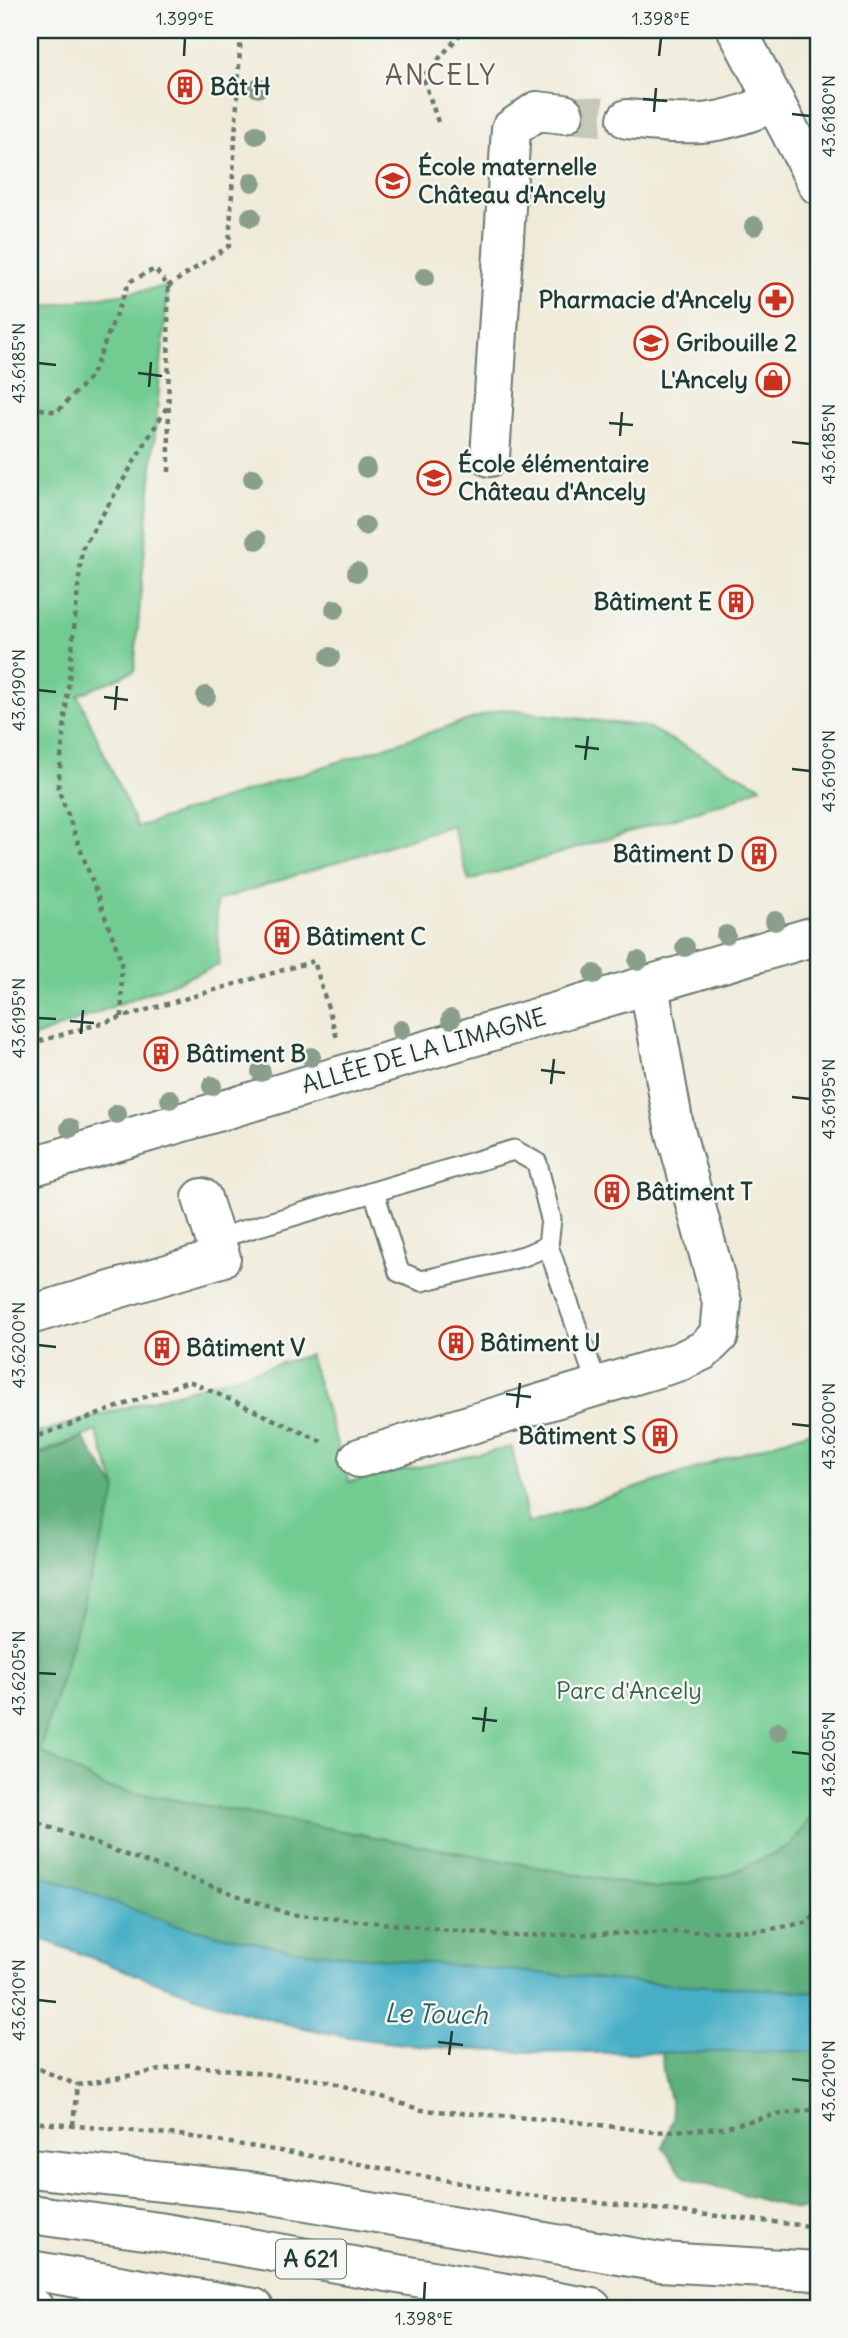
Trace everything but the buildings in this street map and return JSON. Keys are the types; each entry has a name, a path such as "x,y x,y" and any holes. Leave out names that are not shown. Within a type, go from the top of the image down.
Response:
{"main road":[{"path":"737,30 818,185"},
{"path":"627,119 700,126 738,118 775,102"},
{"path":"490,457 511,130 537,111 564,114"},
{"name":"ALLÉE DE LA LIMAGNE","path":"30,1167 818,935"},
{"path":"359,1458 681,1362 704,1350 719,1335 722,1302 674,1126 649,986"},
{"path":"30,1315 221,1258 202,1198"},
{"path":"30,2168 248,2191 660,2262 818,2271"},
{"name":"A 621","path":"30,2214 173,2234 592,2308"},
{"name":"A 621","path":"30,2270 254,2308"}],"lane":[{"path":"215,1239 514,1150 537,1163 551,1219 548,1246 598,1387"},
{"path":"374,1192 399,1272 422,1280 524,1256 548,1246"}],"path":[{"path":"168,286 229,246 241,30"},
{"path":"438,122 423,77 464,30"},
{"path":"30,407 57,412 92,375 128,282 155,269 168,286 169,473"},
{"path":"122,1017 121,960 58,788 82,549 168,405"},
{"path":"30,1044 314,961 347,1074"},
{"path":"30,1439 188,1381 359,1458"},
{"path":"30,1820 289,1914 510,1936 766,1930 809,1922 818,1910"},
{"path":"30,2065 77,2085 188,2066 327,2081 422,2110 569,2121 654,2132 723,2128 774,2115 818,2109"},
{"path":"73,2125 77,2085"},
{"path":"30,2122 232,2143 519,2194 818,2227"}],"green space":[{"path":"168,286 134,671 78,695 137,827 502,709 647,727 761,786 730,801 469,881 452,825 216,901 219,965 30,1039 30,309"},
{"name":"Parc d'Ancely","path":"309,1355 349,1482 512,1447 528,1523 818,1429 818,1807 791,1845 728,1875 655,1889 105,1787 39,1751 117,1489 96,1431 30,1457 30,1435"},
{"path":"83,1438 117,1490 40,1751 105,1787 655,1889 728,1875 791,1845 818,1807 818,1992 634,1982 291,1950 174,1925 30,1871 30,1459"},
{"path":"662,2051 818,2051 818,2209 796,2210 685,2177 662,2147 674,2117 663,2071"}],"water":[{"name":"Le Touch","path":"30,1871 174,1925 291,1950 634,1982 818,1992 818,2051 647,2053 476,2050 419,2046 320,2032 194,1996 30,1935"}],"tunnel":[{"path":"564,114 627,119"}],"place":[{"name":"Bât H","path":"185,87"},
{"name":"École maternelle Château d'Ancely","path":"393,181"},
{"name":"Pharmacie d'Ancely","path":"776,300"},
{"name":"Gribouille 2","path":"651,343"},
{"name":"L'Ancely","path":"773,380"},
{"name":"École élémentaire Château d'Ancely","path":"434,478"},
{"name":"Bâtiment E","path":"736,602"},
{"name":"Bâtiment D","path":"759,854"},
{"name":"Bâtiment C","path":"282,937"},
{"name":"Bâtiment B","path":"161,1054"},
{"name":"Bâtiment T","path":"612,1192"},
{"name":"Bâtiment U","path":"456,1343"},
{"name":"Bâtiment V","path":"162,1348"},
{"name":"Bâtiment S","path":"660,1436"}],"district":[{"name":"ANCELY","path":"441,75"}]}
